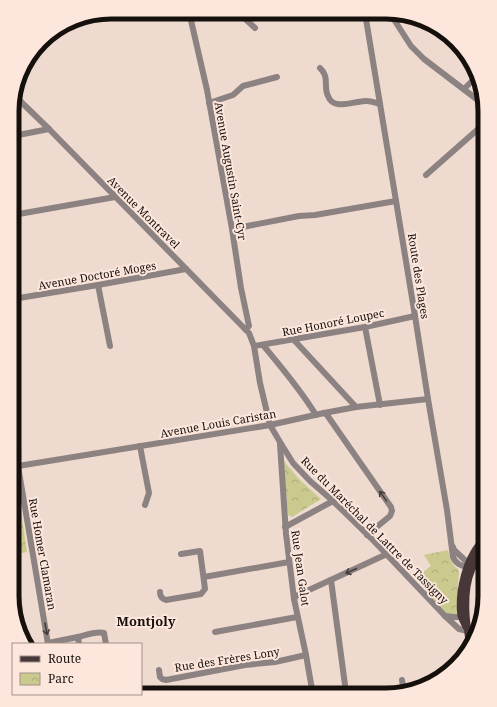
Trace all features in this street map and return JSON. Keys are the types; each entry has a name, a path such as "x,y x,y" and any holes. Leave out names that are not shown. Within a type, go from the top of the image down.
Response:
{"main road":[{"path":"469,638 466,598 470,559 478,546"},
{"path":"467,627 461,617 461,590 464,575 478,557"}],"street":[{"name":"Avenue Augustin Saint-Cyr","path":"191,19 209,103 232,229 241,288 249,326 245,329"},
{"path":"245,19 255,28"},
{"name":"Route des Plages","path":"366,19 454,560 458,564 470,568"},
{"path":"394,20 411,46 424,59 477,99"},
{"path":"320,68 325,74 326,92 329,100 333,103 346,104 366,101 380,104"},
{"path":"209,103 233,95 243,86 277,77"},
{"path":"464,89 473,80"},
{"name":"Avenue Montravel","path":"20,101 249,333 254,346"},
{"path":"19,135 48,129"},
{"path":"426,175 478,129"},
{"path":"19,214 115,197"},
{"path":"232,229 298,216 315,215 396,201"},
{"name":"Avenue Doctoré Moges","path":"19,298 98,286 186,269"},
{"path":"98,286 110,346"},
{"name":"Rue Honoré Loupec","path":"254,346 365,327 415,316"},
{"path":"365,327 380,405"},
{"path":"294,340 356,407"},
{"path":"263,345 294,382 316,415"},
{"name":"Rue du Maréchal de Lattre de Tassigny","path":"254,346 260,383 270,425 293,463 387,554 445,616 459,629 467,627"},
{"name":"Avenue Louis Caristan","path":"19,466 270,425 356,407 428,398"},
{"path":"324,413 391,507 392,511 390,516 367,534"},
{"name":"Rue Jean Galot","path":"280,442 285,527 289,562 294,598 312,688"},
{"path":"140,446 148,493 145,505"},
{"name":"Rue Homer Clamaran","path":"19,488 48,643"},
{"path":"285,527 333,501"},
{"name":"Route des Plages","path":"451,543 454,550 466,561 470,568"},
{"path":"160,592 160,596 166,600 201,594 205,589 200,551 181,554"},
{"path":"460,556 468,556 474,551"},
{"path":"294,598 387,554"},
{"path":"204,577 289,562"},
{"path":"331,580 345,685"},
{"name":"Rue du Maréchal de Lattre de Tassigny","path":"445,616 461,617"},
{"path":"215,632 298,617"},
{"path":"48,643 102,632 104,633 106,643"},
{"path":"78,637 79,643"},
{"name":"Rue des Frères Lony","path":"159,670 162,680 166,680 245,665 275,662 306,656"},
{"path":"402,680 403,686"}],"green space":[{"path":"19,441 22,457 19,458"},
{"path":"283,460 299,479 321,499 292,517 288,515"},
{"path":"19,499 27,552 19,554"},
{"path":"448,550 451,561 458,569 459,574 458,612 456,615 446,614 425,592 425,589 415,578 431,566 424,555"}],"district":[{"name":"Montjoly","path":"146,621"}]}
